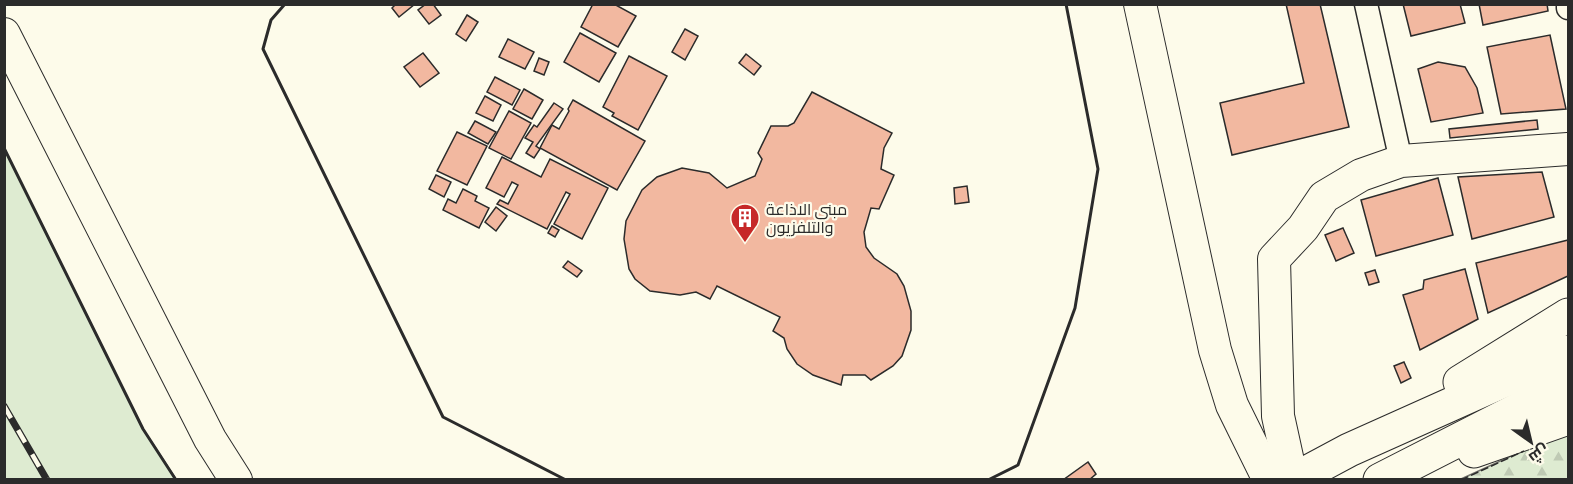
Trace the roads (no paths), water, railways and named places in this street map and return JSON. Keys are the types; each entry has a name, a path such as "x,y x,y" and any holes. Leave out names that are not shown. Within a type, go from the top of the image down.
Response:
{"main road":[{"path":"1350,450 1569,315"},
{"path":"1293,480 1350,450 1569,352"},
{"path":"1380,480 1569,384"},
{"path":"1393,480 1569,418"}],"street":[{"path":"1140,4 1215,350 1232,405 1269,480"},
{"path":"1366,4 1401,161"},
{"path":"4,34 210,439 236,480"},
{"path":"1293,480 1278,416 1274,259 1303,228 1324,197 1361,175 1401,161 1569,148"}],"railway":[{"path":"4,406 47,480"}],"place":[{"name":"مبنى الاذاعة والتلفزيون","path":"745,244"}]}
